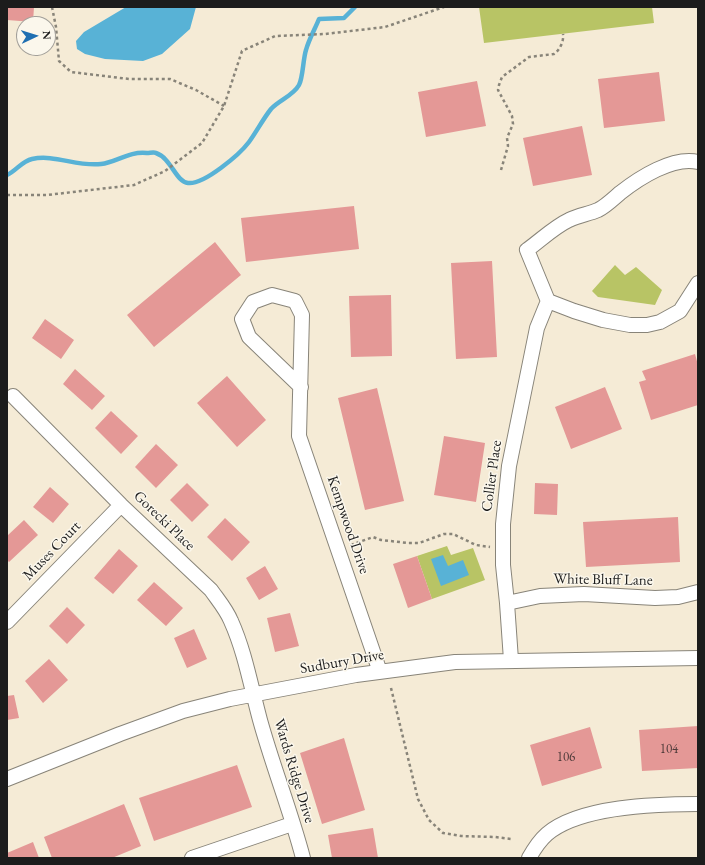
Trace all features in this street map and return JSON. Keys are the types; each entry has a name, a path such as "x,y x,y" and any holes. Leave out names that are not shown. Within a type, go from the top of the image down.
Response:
{"street":[{"path":"698,162 694,161 671,164 653,171 632,184 599,209 569,220 527,250 548,301 603,320 630,325 647,325 660,322 680,311 698,283"},
{"name":"Kempwood Drive","path":"301,388 249,337 242,319 253,302 272,295 295,301 302,315 301,388 299,436 380,672"},
{"name":"Collier Place","path":"511,660 507,603 502,565 503,524 509,466 537,328 548,301"},
{"name":"Gorecki Place","path":"13,396 121,505 211,590 222,604 231,620 254,694"},
{"name":"Muses Court","path":"7,622 121,505"},
{"name":"White Bluff Lane","path":"507,603 540,596 577,594 655,598 678,597 698,592"},
{"name":"Sudbury Drive","path":"7,779 120,734 183,711 254,694 380,672 455,662 698,658"},
{"name":"Wards Ridge Drive","path":"254,694 303,858"},
{"path":"529,858 537,845 548,833 564,824 584,816 613,810 657,804 698,804"},
{"path":"192,858 292,824"}],"path":[{"path":"52,7 56,27 58,62 71,72 129,79 170,79 196,90 224,106"},
{"path":"7,195 47,195 134,185 165,171 202,144 224,106 242,51 275,36 305,35 385,27 444,7"},
{"path":"501,170 508,146 507,138 512,124 512,116 498,90 500,80 529,57 554,54 563,38 563,34"},
{"path":"338,550 373,537 381,540 419,543 444,534 460,537 476,545 503,549"},
{"path":"391,688 418,799 429,820 443,833 461,836 511,839"}],"green space":[{"path":"479,7 652,7 654,23 484,43"},
{"path":"615,265 625,275 636,267 662,290 655,305 598,297 592,291"},
{"path":"447,546 451,555 473,548 485,580 432,599 417,556"}],"water":[{"path":"126,7 196,7 190,29 162,54 143,61 105,59 85,54 77,49 76,41 84,32"},
{"path":"443,555 448,566 463,560 469,575 441,586 431,559"}],"building":[{"path":"7,7 34,7 33,16 16,16 16,21 7,20"},
{"path":"659,72 665,121 604,128 598,79"},
{"path":"477,81 486,126 426,137 418,92"},
{"path":"582,126 592,175 533,186 523,138"},
{"path":"354,206 359,249 246,262 241,218"},
{"path":"215,242 241,275 154,347 127,315"},
{"path":"492,261 497,357 456,359 451,263"},
{"path":"391,295 392,356 351,357 349,296"},
{"path":"45,319 74,340 61,359 32,338"},
{"path":"695,354 698,365 698,405 651,420 639,382 646,380 642,371"},
{"path":"75,369 105,396 92,410 63,384"},
{"path":"227,376 266,420 237,447 197,403"},
{"path":"605,387 622,429 571,449 555,407"},
{"path":"377,388 404,501 365,510 338,398"},
{"path":"111,411 138,436 121,454 95,428"},
{"path":"444,436 485,443 476,502 434,495"},
{"path":"156,444 178,465 156,488 135,467"},
{"path":"187,483 209,505 192,522 170,500"},
{"path":"535,483 558,484 557,515 534,514"},
{"path":"50,487 69,504 53,523 33,507"},
{"path":"678,517 680,562 586,567 583,522"},
{"path":"225,518 250,542 232,561 207,537"},
{"path":"24,520 38,535 9,562 7,560 7,536"},
{"path":"119,549 138,566 113,594 94,578"},
{"path":"417,556 432,599 408,608 393,564"},
{"path":"265,566 278,589 259,600 246,578"},
{"path":"154,582 183,608 166,626 137,600"},
{"path":"67,607 85,625 67,644 49,626"},
{"path":"290,613 299,646 275,652 267,618"},
{"path":"194,629 207,659 187,668 174,638"},
{"path":"49,659 68,680 43,703 25,681"},
{"path":"14,695 19,718 7,720 7,696"},
{"path":"698,726 698,768 642,771 639,730"},
{"path":"590,727 602,768 542,786 530,745"},
{"path":"344,738 365,810 322,824 300,753"},
{"path":"237,765 252,807 154,841 139,798"},
{"path":"124,804 141,846 112,858 52,858 44,837"},
{"path":"373,828 378,858 332,858 328,835"},
{"path":"33,842 39,858 7,858 7,853"}],"waterway":[{"path":"7,175 28,160 32,159 49,158 83,164 101,164 129,155 156,153 170,164 180,179 184,182 195,182 203,179 221,168 238,154 249,142 271,109 290,95 299,85 307,46 319,19 344,18 355,7"}]}
